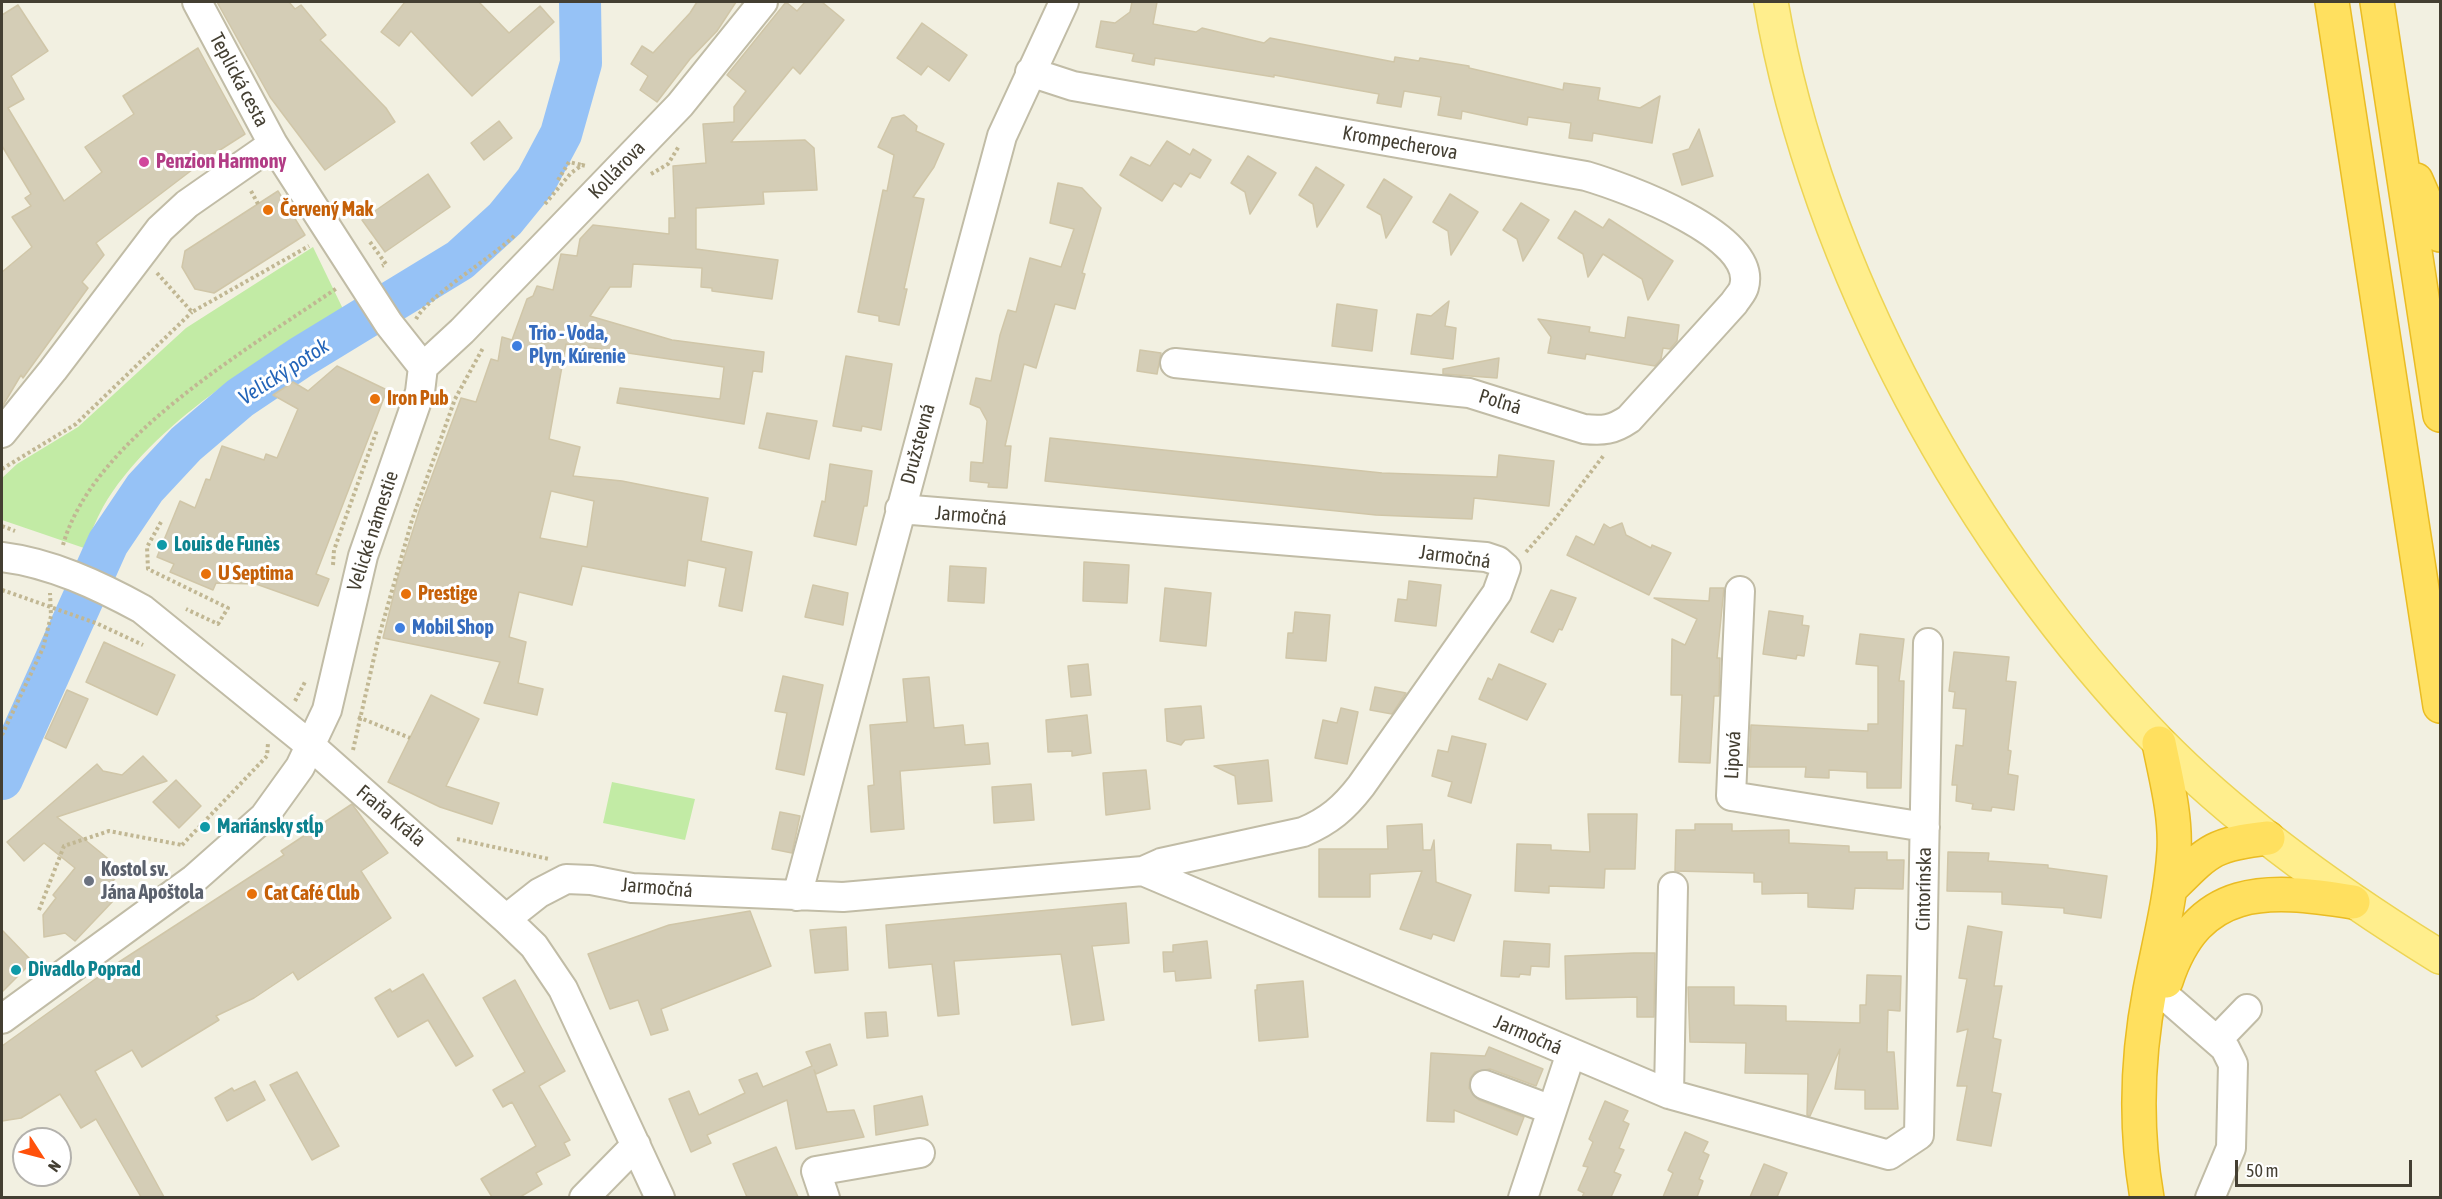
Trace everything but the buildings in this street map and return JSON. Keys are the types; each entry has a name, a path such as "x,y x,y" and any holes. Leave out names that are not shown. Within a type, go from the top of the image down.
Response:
{"highway":[{"path":"2332,2 2440,706"},
{"path":"2377,2 2440,415"},
{"path":"2399,141 2440,235"},
{"path":"2147,1197 2140,1139 2140,1061 2150,992 2170,889 2174,849 2173,816 2159,743"},
{"path":"2170,889 2202,857 2218,846 2268,838"},
{"path":"2161,1197 2156,1168 2152,1098 2162,993 2183,942 2200,922 2219,907 2244,898 2272,892 2304,894 2353,902"}],"main road":[{"path":"1771,2 1778,46 1826,206 1868,309 1895,366 1960,481 2030,587 2079,652 2159,743 2268,838 2353,902 2440,957"}],"street":[{"name":"Teplická cesta","path":"197,2 273,144 368,291 402,323 423,367"},
{"name":"Kollárova","path":"474,337 613,173 680,105 763,2"},
{"name":"Družstevná","path":"797,896 1002,136 1064,2"},
{"name":"Krompecherova","path":"1030,72 1073,86 1586,176 1618,185 1687,218 1735,254 1744,271 1744,287 1734,303 1629,419 1616,428"},
{"path":"2,433 160,229 187,204 273,144"},
{"path":"423,367 474,337"},
{"name":"Poľná","path":"1175,363 1469,393 1584,429 1602,431 1616,428"},
{"name":"Velické námestie","path":"2,1019 203,871 264,817 311,746 327,710 351,598 366,547 420,392 423,367"},
{"name":"Jarmočná","path":"506,919 539,894 566,879 591,880 632,888 843,897 1143,871 1161,862 1303,832 1324,823 1343,809 1497,593 1506,568 1498,561 1486,557 900,510"},
{"name":"Fraňa Kráľa","path":"2,557 63,561 142,609 311,746 534,946 563,988 660,1197"},
{"name":"Lipová","path":"1740,591 1731,796 1925,827"},
{"name":"Cintorínska","path":"1919,1135 1928,643"},
{"name":"Jarmočná","path":"1143,871 1669,1094 1889,1155 1919,1135"},
{"path":"1669,1094 1673,887"},
{"path":"2162,993 2234,1023 2225,1048 2233,1064 2232,1139 2228,1157 2210,1197"},
{"path":"1523,1197 1571,1053"},
{"path":"1485,1085 1552,1110"},
{"path":"584,1197 636,1145"},
{"path":"825,1197 816,1171 920,1153"}],"path":[{"path":"642,180 668,164 680,144"},
{"path":"558,180 569,162 613,173"},
{"path":"540,210 571,173 582,165"},
{"path":"402,323 498,252 519,231"},
{"path":"2,469 76,424 192,312 315,242"},
{"path":"140,254 192,312"},
{"path":"63,561 67,532 84,502 106,469 136,437 182,397 338,288"},
{"path":"351,757 359,717 412,520 455,399 474,337"},
{"path":"1506,568 1533,547 1555,519 1612,445 1616,428"},
{"path":"161,522 147,547 148,569 228,608 218,624 183,608"},
{"path":"2,590 96,623"},
{"path":"2,735 43,648 51,616 50,606"},
{"path":"351,716 359,717 410,738"},
{"path":"39,910 64,846 109,831 182,846 267,756 268,742"},
{"path":"455,839 555,860"}],"green space":[{"path":"313,247 343,309 244,371 179,420 124,476 103,507 84,548 2,520 2,478 17,464 78,427 186,328"},
{"path":"612,782 695,799 685,840 603,823"}],"waterway":[{"name":"Velický potok","path":"2,779 108,543 145,488 186,444 240,398 301,357 460,260 505,219 536,181 561,134 581,63 580,2"}],"place":[{"name":"Penzion Harmony","path":"144,162"},
{"name":"Červený Mak","path":"268,210"},
{"name":"Trio - Voda, Plyn, Kúrenie","path":"517,346"},
{"name":"Iron Pub","path":"375,399"},
{"name":"Louis de Funès","path":"162,545"},
{"name":"U Septima","path":"206,574"},
{"name":"Prestige","path":"406,594"},
{"name":"Mobil Shop","path":"400,628"},
{"name":"Mariánsky stĺp","path":"205,827"},
{"name":"Kostol sv. Jána Apoštola","path":"89,881"},
{"name":"Cat Café Club","path":"252,894"},
{"name":"Divadlo Poprad","path":"16,970"}]}
